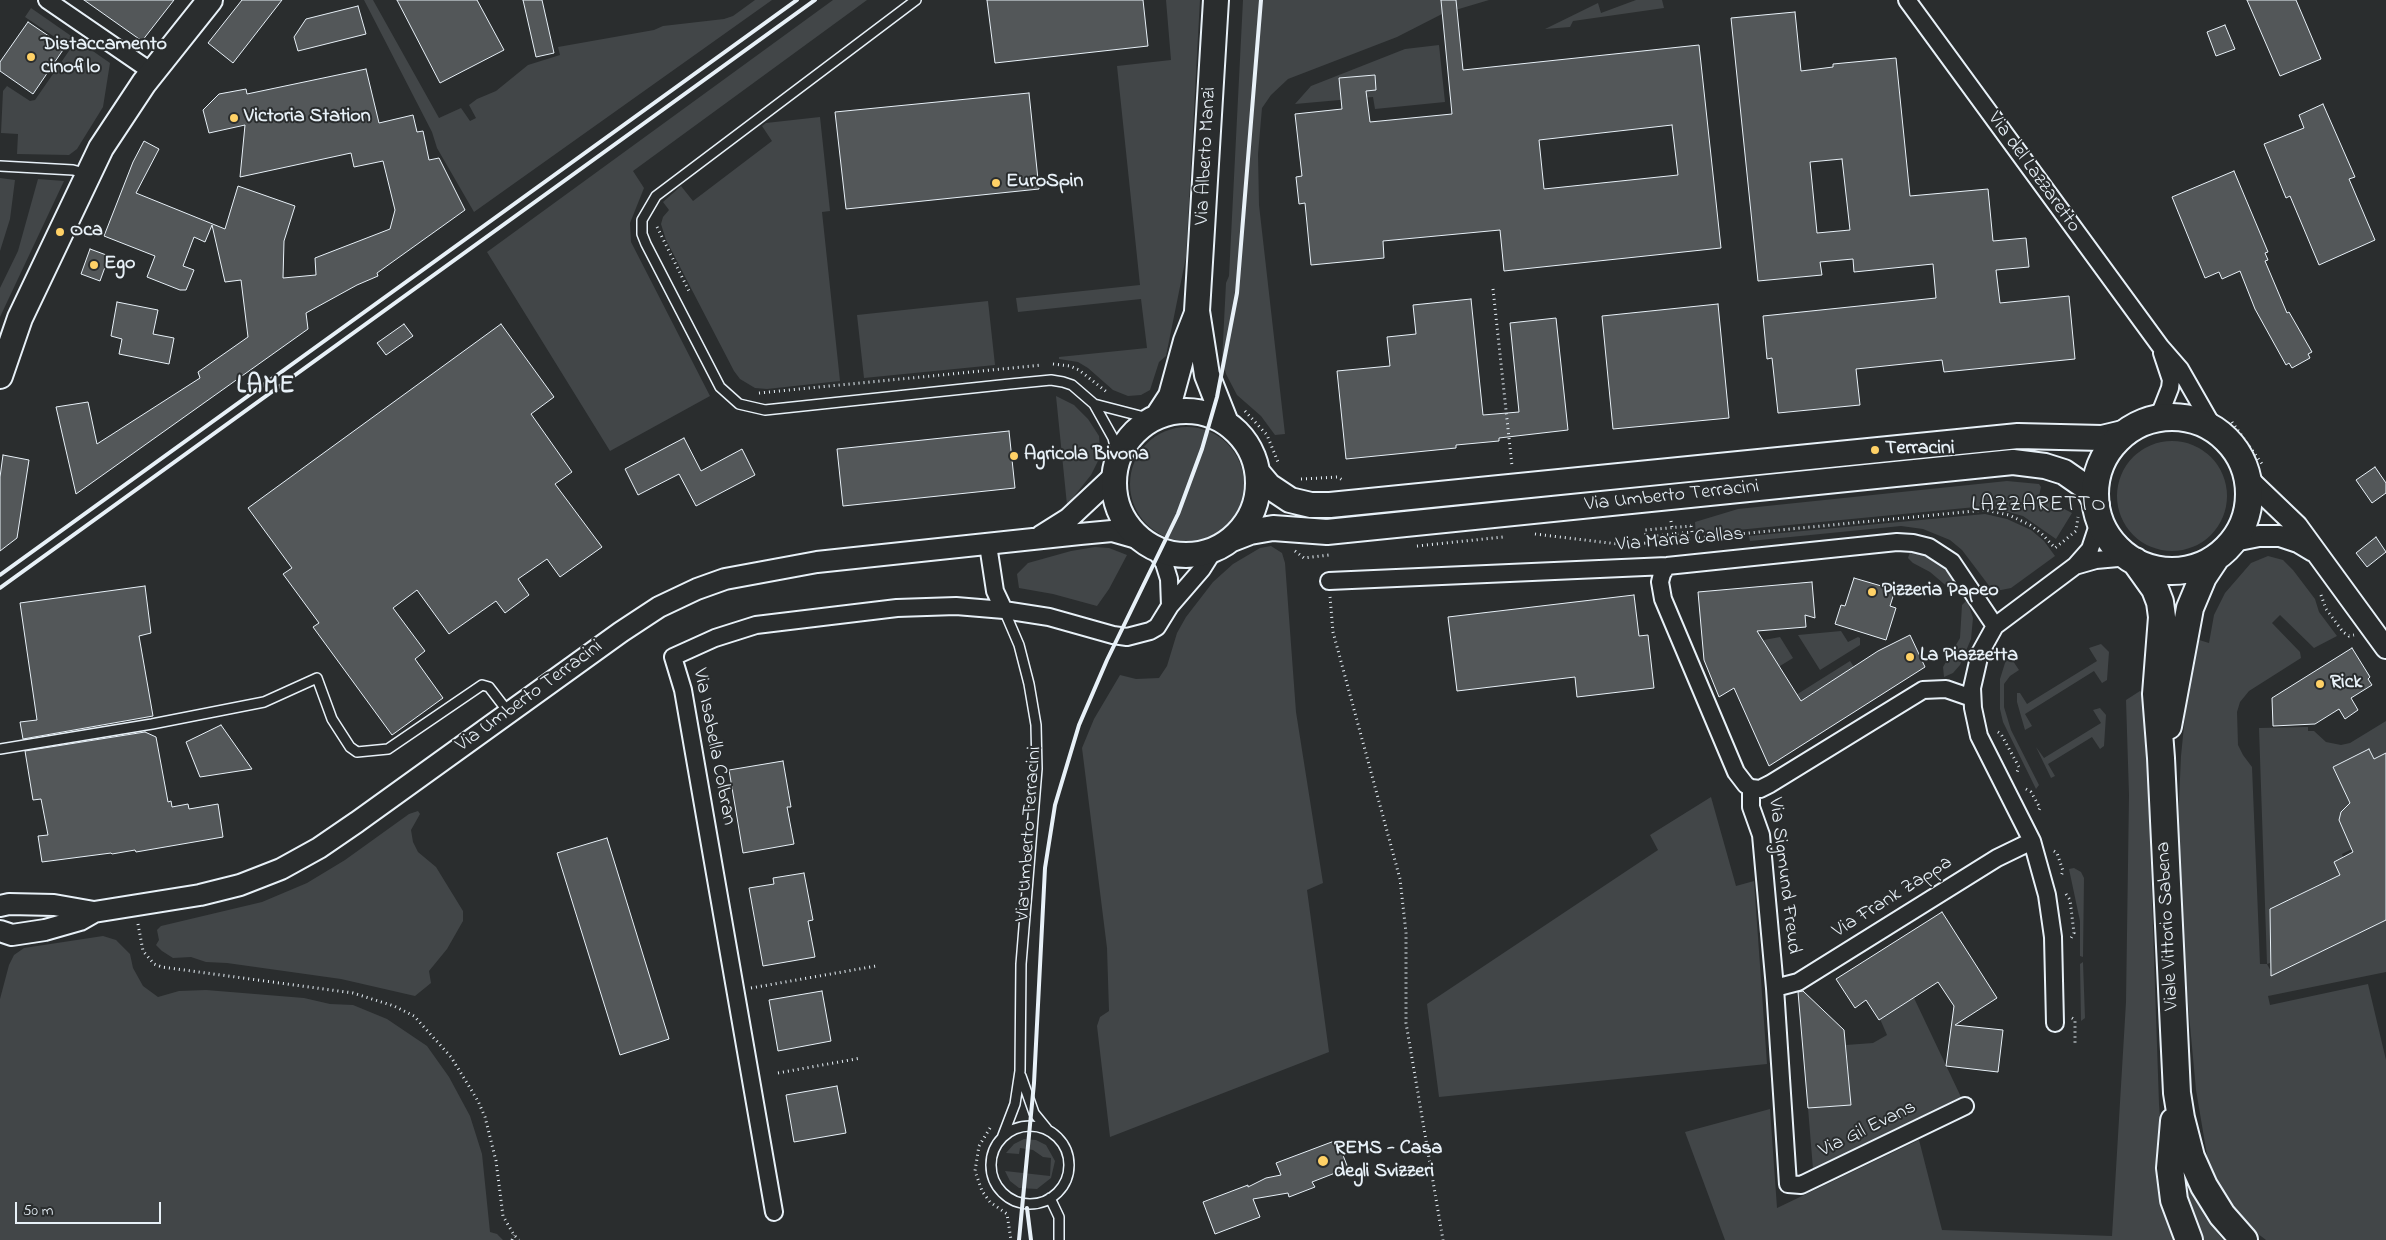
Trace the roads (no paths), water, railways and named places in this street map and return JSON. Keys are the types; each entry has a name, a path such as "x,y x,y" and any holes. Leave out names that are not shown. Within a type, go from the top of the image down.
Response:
{"main road":[{"path":"0,376 20,318 109,134 152,72 209,0"},
{"name":"Via Alberto Manzi","path":"1216,0 1198,311 1207,376 1233,415"},
{"name":"Via Alberto Manzi","path":"1155,417 1171,396 1186,341 1198,311"},
{"path":"1178,411 1233,415 1239,434 1269,470 1246,522 1223,544 1185,555 1169,553 1147,543 1128,526 1119,510 1114,493 1116,467 1131,436 1155,417 1178,411"},
{"path":"2177,418 2204,424 2221,423 2236,452 2256,473 2242,527 2234,540 2214,559 2194,568 2179,571 2156,569 2132,559 2111,540 2092,515 2102,464 2117,441 2138,427 2177,418"},
{"name":"Via Umberto Terracini","path":"1269,470 1269,486 1290,500 1310,505 1330,505 2018,436 2093,438 2138,427"},
{"name":"Via Umberto Terracini","path":"1223,544 1250,532 1273,528 1327,532 2013,462 2045,466 2064,472 2088,488 2092,515"},
{"name":"Viale Vittorio Sabena","path":"2132,559 2151,582 2160,602 2162,617 2156,694 2161,758 2177,1093 2185,1136 2204,1186 2222,1215 2244,1240"},
{"name":"Viale Vittorio Sabena","path":"2161,758 2190,608 2203,577 2214,559"},
{"name":"Viale Vittorio Sabena","path":"2177,1093 2170,1168 2174,1200 2189,1240"}],"street":[{"path":"47,0 152,72"},
{"name":"Via del Lazzaretto","path":"1907,0 2160,346 2221,423"},
{"name":"Via del Lazzaretto","path":"2138,427 2161,411 2170,388 2171,380 2160,346"},
{"name":"Via Umberto Terracini","path":"1035,540 1068,518 1116,467"},
{"path":"2256,473 2386,648"},
{"path":"2055,1023 2051,918 2048,895 2032,841 1979,736 1972,698 1974,671 1980,653 1995,626 2075,566 2090,549 2092,515"},
{"name":"Via Umberto Terracini","path":"0,906 9,904 54,905 94,912 200,895 240,885 281,869 319,848 357,822 621,632 659,607 696,589 754,572 817,562 1112,531 1147,543"},
{"path":"2234,540 2260,536 2280,536 2298,542 2318,556"},
{"name":"Via Maria Callas","path":"1329,581 1667,566 1897,542 1913,543 1929,547 1952,562 1995,626"},
{"path":"1147,543 1164,563 1169,580 1170,606"},
{"name":"Via Isabella Colbran","path":"774,1212 683,690 673,657 715,638 774,622 897,608 956,606 1004,610 1049,617 1113,636 1127,637 1150,631 1157,627 1170,606 1223,544"},
{"name":"Via Umberto Terracini","path":"988,545 995,592 1004,610"},
{"path":"2075,566 2096,560 2132,559"},
{"name":"Via Sigmund Freud","path":"1667,566 1660,582 1663,599 1736,772 1743,782 1751,788 1751,807 1761,836 1776,988 1788,1184"},
{"path":"1751,788 1760,789 1770,784 1916,693 1928,689 1946,689 1972,698"},
{"name":"Via Frank Zappa","path":"1776,988 1798,982 1997,858 2032,841"},
{"name":"Via Umberto Terracini","path":"0,931 12,935 45,930 80,920 94,912"},
{"name":"Via Gil Evans","path":"1788,1184 1801,1185 1965,1106"}],"lane":[{"path":"916,0 656,196 642,220 642,234 646,244 720,387 739,404 765,410 1051,380 1072,385 1094,404 1113,438 1116,467"},
{"path":"0,166 73,170 88,174"},
{"path":"1094,404 1155,417"},
{"name":"Via Umberto Terracini","path":"1004,610 1019,645 1029,684 1036,725 1037,755 1035,809 1021,964 1019,1012 1020,1071 1015,1104 1002,1138 993,1152 991,1169 993,1178 1002,1192 1009,1198 1025,1204 1034,1204 1050,1198 1064,1184 1069,1164 1063,1144 1034,1113 1020,1071"},
{"path":"0,749 152,724 264,702 317,678 332,719 350,747 357,752 388,749 482,685 490,687 509,713"},
{"path":"1002,1138 1020,1127 1034,1126 1048,1130"},
{"path":"1050,1198 1060,1217 1059,1240"}],"railway":[{"path":"0,575 797,0"},
{"path":"0,588 815,0"},
{"path":"1019,1240 1034,1083 1045,868 1055,805 1079,725 1107,660 1178,514 1202,449 1217,397 1237,293 1261,0"},
{"path":"1027,1208 1031,1240"}],"place":[{"name":"Distaccamento cinofilo","path":"31,57"},
{"name":"Victoria Station","path":"234,118"},
{"name":"EuroSpin","path":"996,183"},
{"name":"Oca","path":"60,232"},
{"name":"Ego","path":"94,265"},
{"name":"Terracini","path":"1875,450"},
{"name":"Agricola Bivona","path":"1014,456"},
{"name":"Pizzeria Papeo","path":"1872,592"},
{"name":"La Piazzetta","path":"1910,657"},
{"name":"Rick","path":"2320,684"},
{"name":"REMS - Casa degli Svizzeri","path":"1323,1161"}],"district":[{"name":"LAME","path":"266,388"},
{"name":"LAZZARETTO","path":"2039,506"}]}
